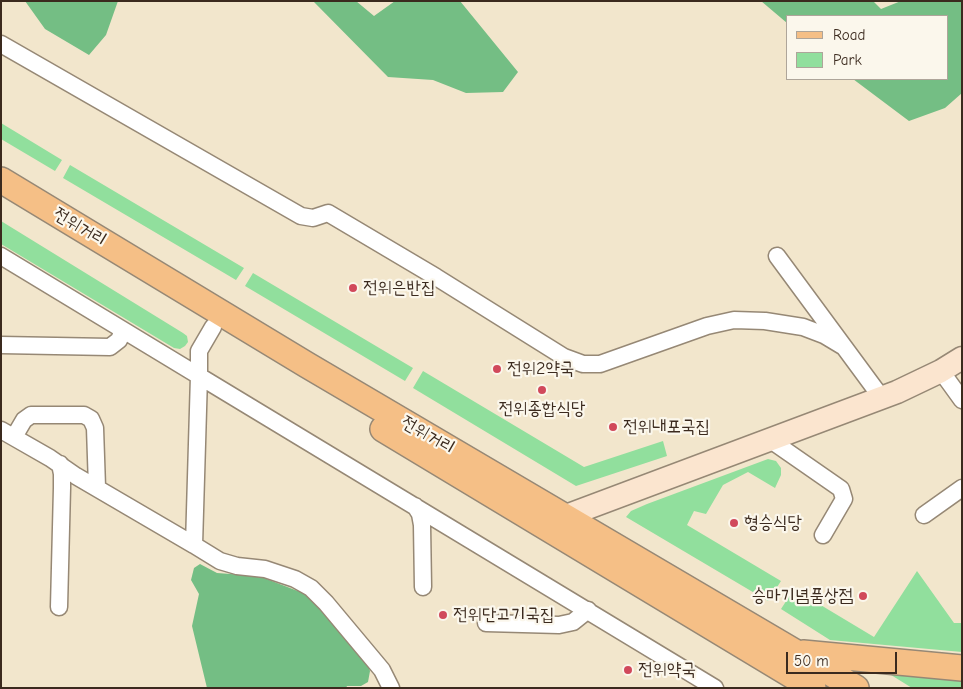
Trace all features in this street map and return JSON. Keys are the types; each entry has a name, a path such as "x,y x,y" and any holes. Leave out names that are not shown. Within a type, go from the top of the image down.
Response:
{"main road":[{"name":"전위거리","path":"1,180 307,365 566,516 813,688"},
{"name":"전위거리","path":"1,200 789,670 856,688"},
{"path":"789,670 962,668"}],"street":[{"path":"1,44 301,216 313,218 328,213 436,277 564,357 583,364 600,364 708,326 734,320 765,321 803,327 824,335 844,347"},
{"path":"1,256 588,610 696,682 715,688"},
{"path":"777,256 881,397"},
{"path":"194,545 199,351 213,327"},
{"path":"1,345 110,346 119,340 124,330"},
{"path":"566,516 897,392 942,371 962,358"},
{"path":"942,371 962,400"},
{"path":"96,487 95,428 91,419 84,416 31,415 8,434 60,464 76,476 220,561 237,566 264,569 295,579 310,588 326,603 382,670 391,688"},
{"path":"770,439 841,490 844,499 823,535"},
{"path":"59,606 62,488 60,464"},
{"path":"924,515 962,488"},
{"path":"415,506 420,514 422,525 423,587"},
{"path":"486,623 559,625 574,622 588,610"}],"green space":[{"path":"25,1 118,1 106,35 89,55 45,29"},
{"path":"313,1 356,1 374,16 395,1 460,1 518,72 503,92 466,93 433,80 388,77"},
{"path":"761,1 873,1 881,9 901,1 962,1 962,93 945,108 909,121 854,80 948,80 948,15 786,15 786,22"},
{"path":"1,123 62,160 55,171 1,139"},
{"path":"70,165 244,268 236,280 63,178"},
{"path":"1,221 183,333 187,336 188,342 180,349 174,348 1,244"},
{"path":"253,273 413,368 405,381 245,286"},
{"path":"423,371 584,467 663,441 667,456 576,486 413,388"},
{"path":"768,459 776,461 781,468 781,475 775,488 748,472 723,485 706,514 694,511 687,525 781,581 768,601 626,517 631,511 647,504"},
{"path":"200,564 217,573 264,578 303,593 325,610 368,665 370,671 368,682 361,686 347,686 346,688 207,688 192,626 199,594 191,580 194,568"},
{"path":"917,571 954,623 962,623 962,652 830,640 781,609 794,589 874,637"},
{"path":"875,665 962,674 962,688 912,688"}],"place":[{"name":"전위은반집","path":"353,288"},
{"name":"전위2약국","path":"497,369"},
{"name":"전위종합식당","path":"542,390"},
{"name":"전위내포국집","path":"613,427"},
{"name":"형승식당","path":"734,523"},
{"name":"승마기념품상점","path":"863,596"},
{"name":"전위단고기국집","path":"443,615"},
{"name":"전위약국","path":"628,670"}]}
